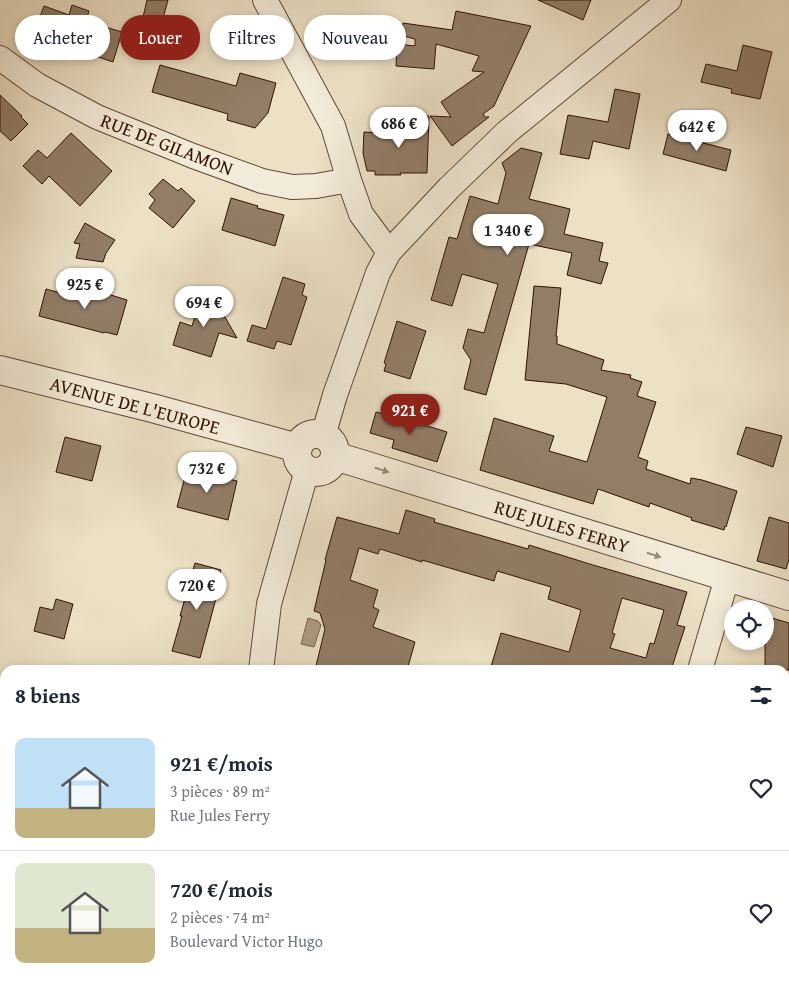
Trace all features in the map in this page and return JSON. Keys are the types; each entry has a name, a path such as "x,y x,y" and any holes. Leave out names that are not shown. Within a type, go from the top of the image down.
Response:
{"street":[{"path":"265,0 333,126 361,214 389,252"},
{"path":"303,459 313,472 319,472 330,467 329,446 335,395 378,273 389,252 449,188 507,132 670,0"},
{"name":"RUE DE GILAMON","path":"0,58 37,86 97,117 253,178 292,187 316,186 349,180"},
{"name":"AVENUE DE L'EUROPE","path":"0,370 152,408 303,459"},
{"name":"RUE JULES FERRY","path":"329,446 728,578 789,596"},
{"path":"262,665 269,604 303,459"},
{"path":"702,665 728,578"}],"shaded area":[{"path":"308,618 318,621 321,625 314,647 301,644"}],"building":[{"path":"147,0 168,0 164,15 143,15"},
{"path":"538,0 591,0 583,20"},
{"path":"72,5 89,11 88,15 69,15"},
{"path":"44,6 69,15 41,15"},
{"path":"456,11 531,26 494,106 483,114 485,117 489,117 452,146 430,116 451,117 441,102 484,72 472,71 479,56 436,44 434,69 396,66 396,60 406,60 406,45 415,46 415,39 406,37 406,23 452,30"},
{"path":"110,28 120,31 120,39 113,62 107,60 110,60"},
{"path":"743,45 772,52 760,99 731,93 732,89 701,82 706,64 737,71"},
{"path":"160,65 236,86 240,73 276,83 268,113 255,128 227,120 228,114 152,92"},
{"path":"615,89 640,94 629,149 593,141 589,159 560,154 568,115 608,122"},
{"path":"0,95 28,124 11,141 0,131"},
{"path":"401,116 429,116 427,173 375,175 375,171 367,171 363,153 364,132 400,134"},
{"path":"71,133 112,171 80,206 49,176 42,184 23,166 38,150 47,158"},
{"path":"668,134 731,150 726,171 663,154"},
{"path":"521,148 542,153 529,199 570,209 564,234 603,243 599,261 608,263 601,284 567,275 572,253 529,244 486,395 464,389 471,360 463,348 468,329 484,333 498,284 462,274 452,306 431,300 449,237 457,239 470,196 498,204 506,173 502,163"},
{"path":"163,179 178,191 181,188 195,201 173,228 149,208 155,200 149,194"},
{"path":"231,198 258,206 257,208 284,215 275,246 222,230"},
{"path":"85,223 115,240 106,253 103,262 76,258 80,244 74,243"},
{"path":"283,277 305,284 302,295 307,297 291,345 277,341 274,349 247,341 252,325 266,329"},
{"path":"82,286 127,300 117,335 39,316 46,289 79,298"},
{"path":"534,286 561,288 556,336 557,344 604,360 601,370 631,375 630,378 642,382 637,396 656,402 638,457 648,461 646,469 690,484 691,478 737,491 724,530 691,520 692,518 650,503 649,507 598,489 593,504 480,470 494,418 554,436 549,451 587,462 607,397 566,384 525,380"},
{"path":"202,294 223,301 221,310 237,338 219,333 211,357 173,345 180,322 192,326"},
{"path":"397,321 426,331 410,379 384,371 386,364 384,363"},
{"path":"376,412 386,413 447,432 437,462 392,448 394,440 370,433"},
{"path":"746,427 782,436 773,467 737,454"},
{"path":"65,437 101,446 92,481 56,472"},
{"path":"187,469 237,481 228,520 177,507"},
{"path":"406,510 435,519 434,522 528,549 529,545 687,592 677,625 685,627 673,665 491,665 501,633 569,652 581,610 548,599 551,587 497,571 494,581 380,549 378,554 359,548 350,580 378,590 373,607 379,610 373,627 415,642 408,665 316,665 325,629 320,613 314,611 337,517 399,534","holes":["622,598 664,610 654,644 650,643 646,658 610,648 615,634 612,633"]},
{"path":"769,517 789,523 789,559 786,569 757,561"},
{"path":"195,563 221,570 216,590 218,591 200,658 172,651"},
{"path":"56,599 73,604 64,639 34,631 40,607 53,610"},
{"path":"774,619 789,623 789,665 765,665 765,650 774,650"}]}
